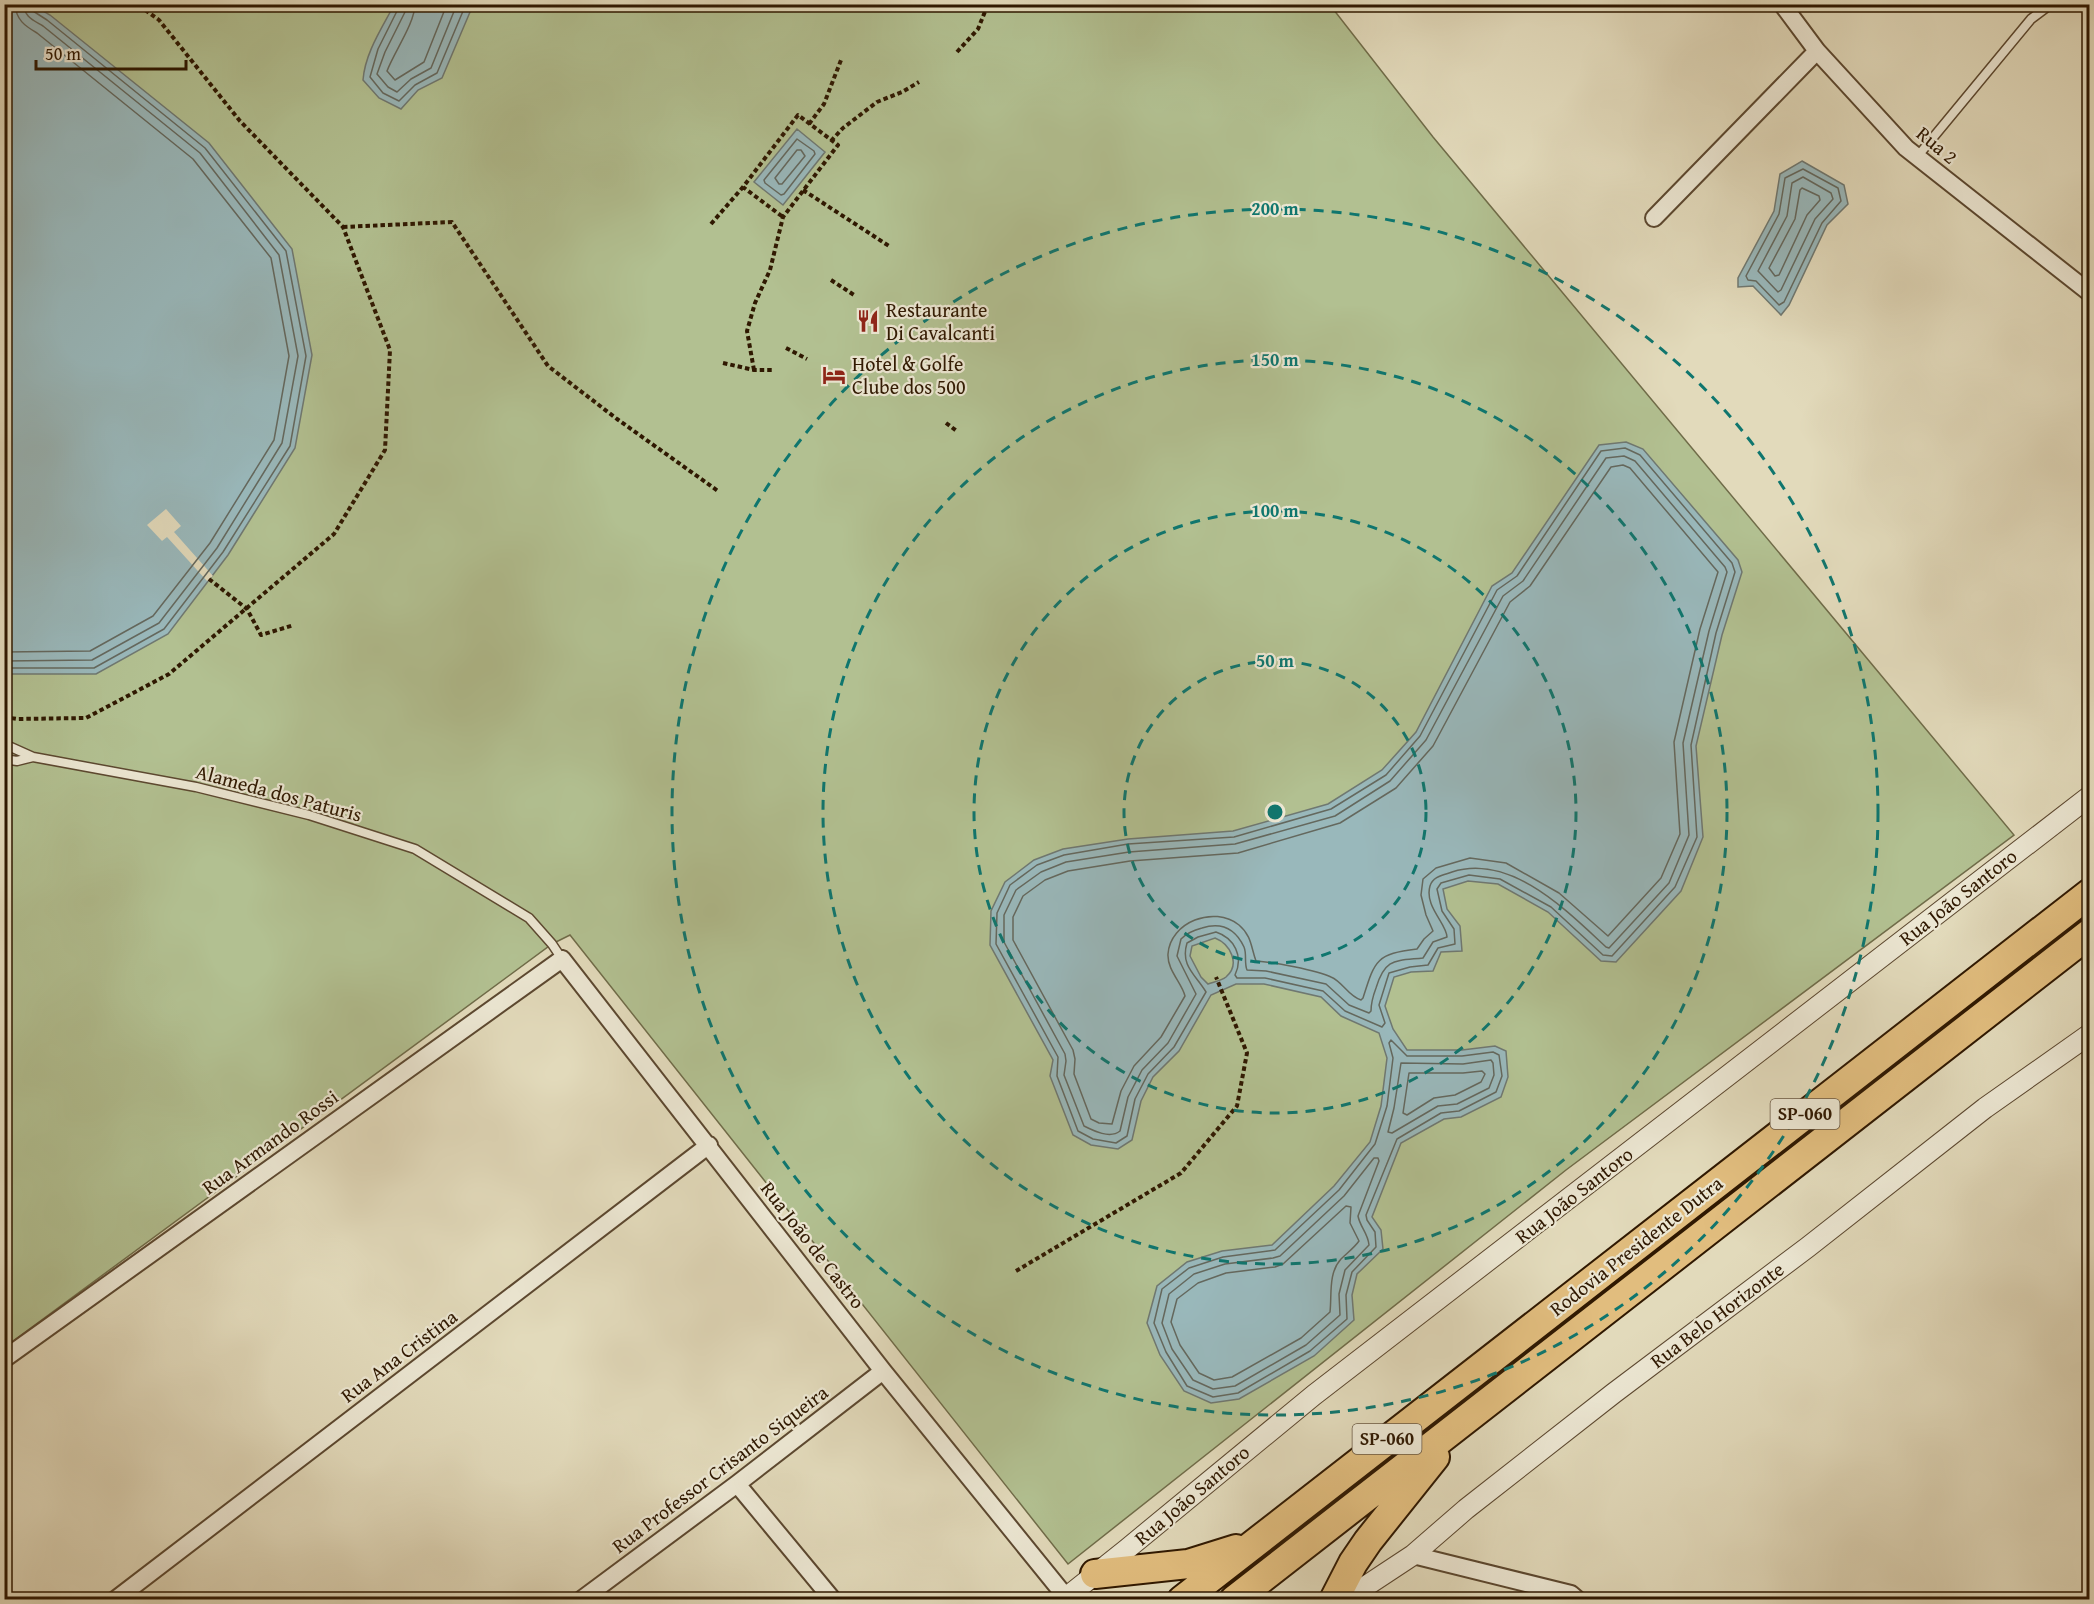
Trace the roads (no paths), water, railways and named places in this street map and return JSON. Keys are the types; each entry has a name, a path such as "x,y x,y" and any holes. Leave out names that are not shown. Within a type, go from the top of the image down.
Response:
{"highway":[{"name":"Rodovia Presidente Dutra","path":"1182,1599 2090,893"},
{"name":"Rodovia Presidente Dutra","path":"1234,1599 2090,933"},
{"path":"1334,1599 1353,1563 1368,1541 1459,1426"},
{"path":"1095,1574 1188,1564 1255,1543"}],"street":[{"name":"Rua 2","path":"1782,4 1817,51 1906,148 2090,293"},
{"path":"1654,218 1817,51"},
{"name":"Rua João Santoro","path":"1064,1598 1314,1395 2090,796"},
{"name":"Rua João de Castro","path":"562,959 883,1371 1064,1598"},
{"name":"Rua Armando Rossi","path":"4,1359 562,959"},
{"name":"Rua Belo Horizonte","path":"1348,1599 1413,1555 1466,1509 1614,1393 1808,1247 1985,1108 2090,1034"},
{"name":"Rua Ana Cristina","path":"115,1599 709,1145"},
{"name":"Rua Professor Crisanto Siqueira","path":"581,1599 737,1484 883,1371"},
{"path":"737,1484 833,1599"},
{"path":"1413,1555 1571,1594 1578,1599"}],"lane":[{"path":"1917,157 2031,19 2051,4"},
{"name":"Alameda dos Paturis","path":"4,744 33,757 196,787 309,815 415,849 529,918"},
{"path":"4,759 17,761 33,757"},
{"name":"Rua João de Castro","path":"529,918 562,959"}],"water":[{"path":"4,5 33,5 50,15 209,143 292,249 312,355 295,448 228,555 168,634 96,674 5,674"},
{"path":"394,5 473,5 442,78 418,90 401,109 379,98 363,80 371,50"},
{"path":"797,129 825,152 783,205 754,182"},
{"path":"1802,161 1844,185 1848,204 1827,225 1789,305 1781,315 1753,286 1738,287 1738,278 1774,211 1780,174"},
{"path":"1626,442 1643,449 1738,560 1742,572 1722,635 1696,746 1703,837 1681,891 1616,962 1601,961 1548,912 1498,884 1468,881 1443,889 1447,909 1460,926 1462,951 1441,952 1433,971 1411,972 1394,977 1385,1006 1393,1029 1407,1050 1462,1050 1495,1046 1506,1051 1508,1077 1501,1097 1461,1117 1444,1119 1401,1143 1372,1217 1381,1230 1383,1249 1357,1274 1352,1295 1354,1320 1314,1356 1239,1399 1211,1403 1184,1391 1160,1355 1147,1323 1157,1286 1187,1262 1222,1251 1272,1245 1334,1186 1370,1142 1381,1106 1387,1058 1379,1033 1341,1016 1321,997 1264,984 1236,984 1211,995 1179,1051 1153,1077 1141,1101 1132,1140 1118,1149 1091,1145 1073,1135 1050,1076 1053,1060 990,945 991,911 1005,882 1034,860 1063,849 1128,839 1233,831 1328,804 1382,770 1416,732 1492,586 1512,573 1599,445","holes":["1215,938 1232,955 1233,966 1226,977 1208,984 1201,977 1190,956 1192,946"]}],"place":[{"name":"Restaurante Di Cavalcanti","path":"868,321"},
{"name":"Hotel & Golfe Clube dos 500","path":"834,375"}]}
